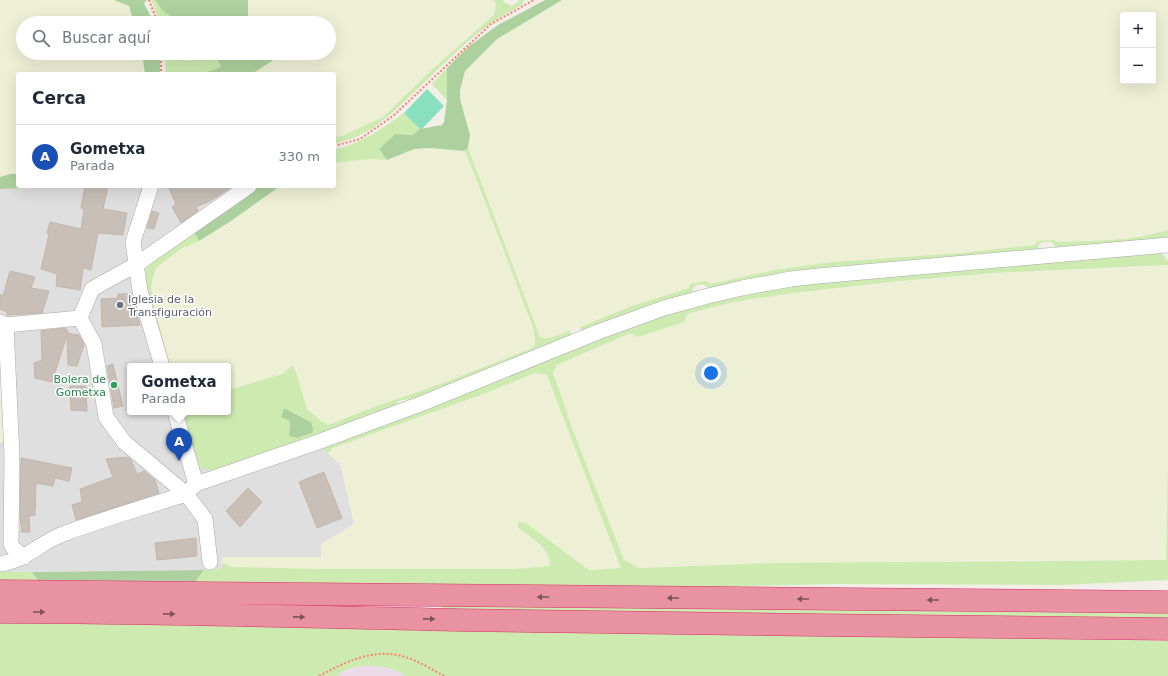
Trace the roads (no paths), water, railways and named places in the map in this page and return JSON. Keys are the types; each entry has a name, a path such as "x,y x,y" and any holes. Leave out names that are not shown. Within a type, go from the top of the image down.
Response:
{"highway":[{"path":"956,600 1129,591 1168,587"},
{"path":"0,591 1168,602"},
{"path":"0,612 84,612 695,623 1168,629"}],"street":[{"path":"150,188 133,242 140,291 161,363"},
{"path":"80,318 92,289 137,264 246,188"},
{"path":"0,564 24,557 61,534 191,489 423,403 622,322 664,308 708,296 769,283 818,276 1168,245"},
{"path":"80,318 94,344 106,417 124,442 191,489"},
{"path":"24,557 13,548 11,544 12,457 3,323 80,318"},
{"path":"176,415 191,489 205,519 210,562"}],"place":[{"name":"Iglesia de la Transfiguración","path":"120,305"},
{"name":"Bolera de Gometxa","path":"114,385"},
{"name":"Gometxa","path":"179,461"}]}
